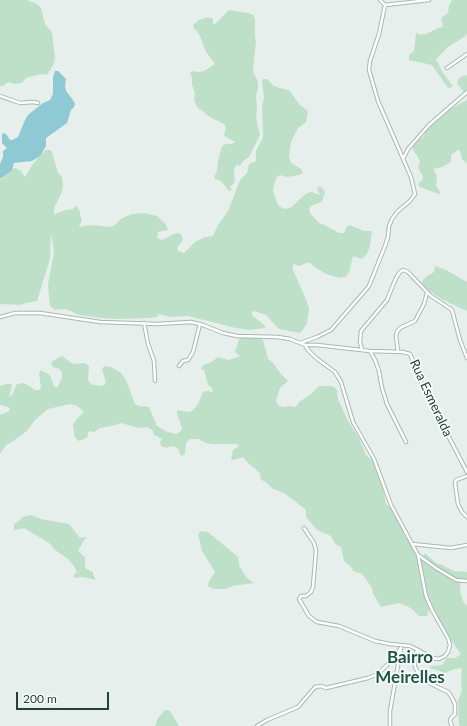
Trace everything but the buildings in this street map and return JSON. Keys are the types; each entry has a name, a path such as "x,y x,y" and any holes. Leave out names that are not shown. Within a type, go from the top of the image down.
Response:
{"street":[{"path":"380,0 385,5"},
{"path":"385,5 429,0"},
{"path":"299,343 317,337 331,330 369,286 385,246 392,219 398,210 410,201 415,194 413,183 378,101 369,70 385,5"},
{"path":"447,68 467,54"},
{"path":"403,159 408,149 429,125 467,92"},
{"path":"0,96 20,103 38,103"},
{"path":"0,101 4,97"},
{"path":"362,350 360,331 387,300 396,278 401,270 405,270 435,300 452,310 460,340 467,358"},
{"path":"398,352 397,332 400,328 415,321 424,304 427,293"},
{"path":"0,317 15,314 40,313 100,322 191,322 223,333 237,336 278,337 290,339 305,345 316,358 335,372 341,382 353,422 374,459 391,505 418,555 426,596 448,638 450,645 445,656 439,659 432,658 410,646 401,647 382,643 339,626 317,622 306,613 299,599 300,596 306,596 311,592 313,587 316,550 314,543 304,528"},
{"path":"144,323 148,344 154,361 155,381"},
{"path":"179,366 183,361 188,360 193,352 200,324"},
{"name":"Rua Esmeralda","path":"305,345 317,344 370,351 408,353 411,356 425,391 467,472"},
{"path":"370,351 379,371 387,404 406,442"},
{"path":"467,476 454,483 458,504 462,512 467,517"},
{"path":"412,544 451,548 467,545"},
{"path":"418,555 456,580 467,581"},
{"path":"257,726 273,717 298,707 315,687 321,686 326,688 368,678 378,674 401,647"},
{"path":"390,726 390,711 401,647"},
{"path":"418,650 414,655 414,662 420,677 448,692 454,701 456,714 451,718 450,721 452,726"}],"green space":[{"path":"0,0 27,0 37,4 41,8 45,24 52,32 55,58 47,75 41,74 26,78 22,83 14,84 8,82 3,86 0,86"},
{"path":"452,0 467,0 467,34 448,47 436,59 443,73 452,85 452,87 448,88 432,65 409,60 409,55 414,51 416,33 420,35 426,34 443,27 441,18 448,13 449,5"},
{"path":"229,10 248,13 253,15 255,19 256,40 253,72 258,81 256,117 260,135 249,157 242,162 240,166 237,165 235,167 235,182 230,187 232,190 228,192 229,191 221,181 214,178 217,171 222,146 235,142 224,136 226,128 224,124 210,117 197,107 194,100 195,93 190,73 192,71 204,71 215,64 206,52 199,34 193,27 194,24 199,20 208,17 213,19 213,24 215,24"},
{"path":"465,75 467,76 467,97 457,83 459,78"},
{"path":"267,79 274,86 290,91 299,104 308,111 306,122 298,128 291,142 289,156 291,163 301,169 303,173 287,177 280,175 276,178 273,190 278,205 284,209 290,208 307,193 312,192 320,195 317,188 321,187 325,192 323,199 321,202 309,208 310,213 319,223 339,233 344,233 347,226 350,225 364,231 372,231 370,246 367,254 362,259 353,256 349,273 345,277 340,278 326,274 309,263 300,266 293,264 293,270 309,308 307,324 300,333 279,329 266,315 254,311 252,312 252,315 265,326 265,328 249,330 236,328 188,316 170,317 159,314 157,317 118,319 79,315 66,309 55,310 50,306 48,285 54,252 51,233 50,259 37,301 20,305 1,304 0,306 0,179 12,169 16,168 21,171 25,177 41,154 46,150 50,150 52,152 58,173 62,177 63,186 54,208 54,215 62,211 73,209 76,206 79,209 82,221 79,226 80,227 92,225 110,227 115,225 121,219 132,214 144,213 157,216 165,223 168,230 158,232 157,238 162,240 176,233 181,234 183,240 177,248 178,251 184,253 195,242 205,237 213,236 218,225 228,211 240,180 247,173 249,164 256,161 256,151 263,137 262,106 264,98 262,80"},
{"path":"467,100 467,164 462,159 460,151 458,150 451,155 451,162 442,167 433,169 437,176 436,186 440,192 439,194 420,187 418,184 422,180 423,176 418,168 420,161 413,149 412,140 422,138 442,113"},
{"path":"435,266 448,271 467,282 467,311 441,299 424,287 422,283 423,280 434,272"},
{"path":"257,337 263,340 268,359 288,381 280,388 276,400 278,405 282,407 296,407 299,402 311,394 319,386 332,386 337,390 338,399 348,421 359,438 366,455 374,462 379,472 386,504 398,515 405,536 420,559 422,559 424,554 426,554 436,563 454,571 467,572 467,580 461,582 460,592 464,603 467,606 467,726 460,726 459,724 458,701 462,690 461,668 440,675 441,671 429,668 432,666 442,665 447,658 455,658 460,655 460,653 441,626 425,587 429,610 427,616 419,616 411,608 399,603 381,607 373,594 372,588 363,575 353,571 352,568 344,561 341,547 335,544 331,536 317,530 306,517 305,509 284,493 273,489 266,482 261,480 260,473 243,457 231,460 233,450 239,446 237,444 212,444 198,439 190,439 186,443 185,454 181,456 176,447 170,446 167,448 161,446 160,443 162,439 154,435 153,431 147,427 138,428 121,423 100,428 94,432 89,431 87,438 79,441 75,438 73,425 84,412 77,406 70,404 48,409 35,420 27,431 6,445 0,454 0,415 9,411 10,409 0,405 0,386 11,384 12,386 9,397 13,394 16,385 18,384 24,383 35,390 39,390 41,388 39,373 41,370 50,375 54,386 57,388 62,378 62,374 60,369 53,367 51,363 62,356 73,364 84,363 88,365 88,380 93,385 102,386 105,384 106,382 102,370 104,366 111,367 120,372 126,380 135,404 149,407 157,426 168,432 176,434 180,432 182,428 177,410 187,412 192,411 198,404 203,392 213,392 212,388 208,385 204,370 201,369 203,365 210,363 218,357 229,360 240,356 235,352 239,340 240,338"},
{"path":"31,515 41,519 69,524 80,538 86,537 78,551 85,557 86,569 93,572 96,580 83,577 74,578 74,574 77,573 74,566 49,543 24,528 14,530 14,524 22,517"},
{"path":"201,531 208,532 238,557 239,565 246,577 254,583 232,586 225,589 214,589 208,586 209,581 215,572 202,551 198,534"},
{"path":"165,710 170,711 179,726 155,726 158,718"}],"water":[{"path":"55,71 58,71 66,79 66,91 75,104 71,110 67,123 46,138 46,146 40,156 32,161 14,163 12,170 0,178 0,164 3,157 3,151 7,148 2,143 2,134 6,134 10,140 18,137 28,115 43,103 50,100 53,94 53,77"}],"district":[{"name":"Bairro Meirelles","path":"410,668"}]}
